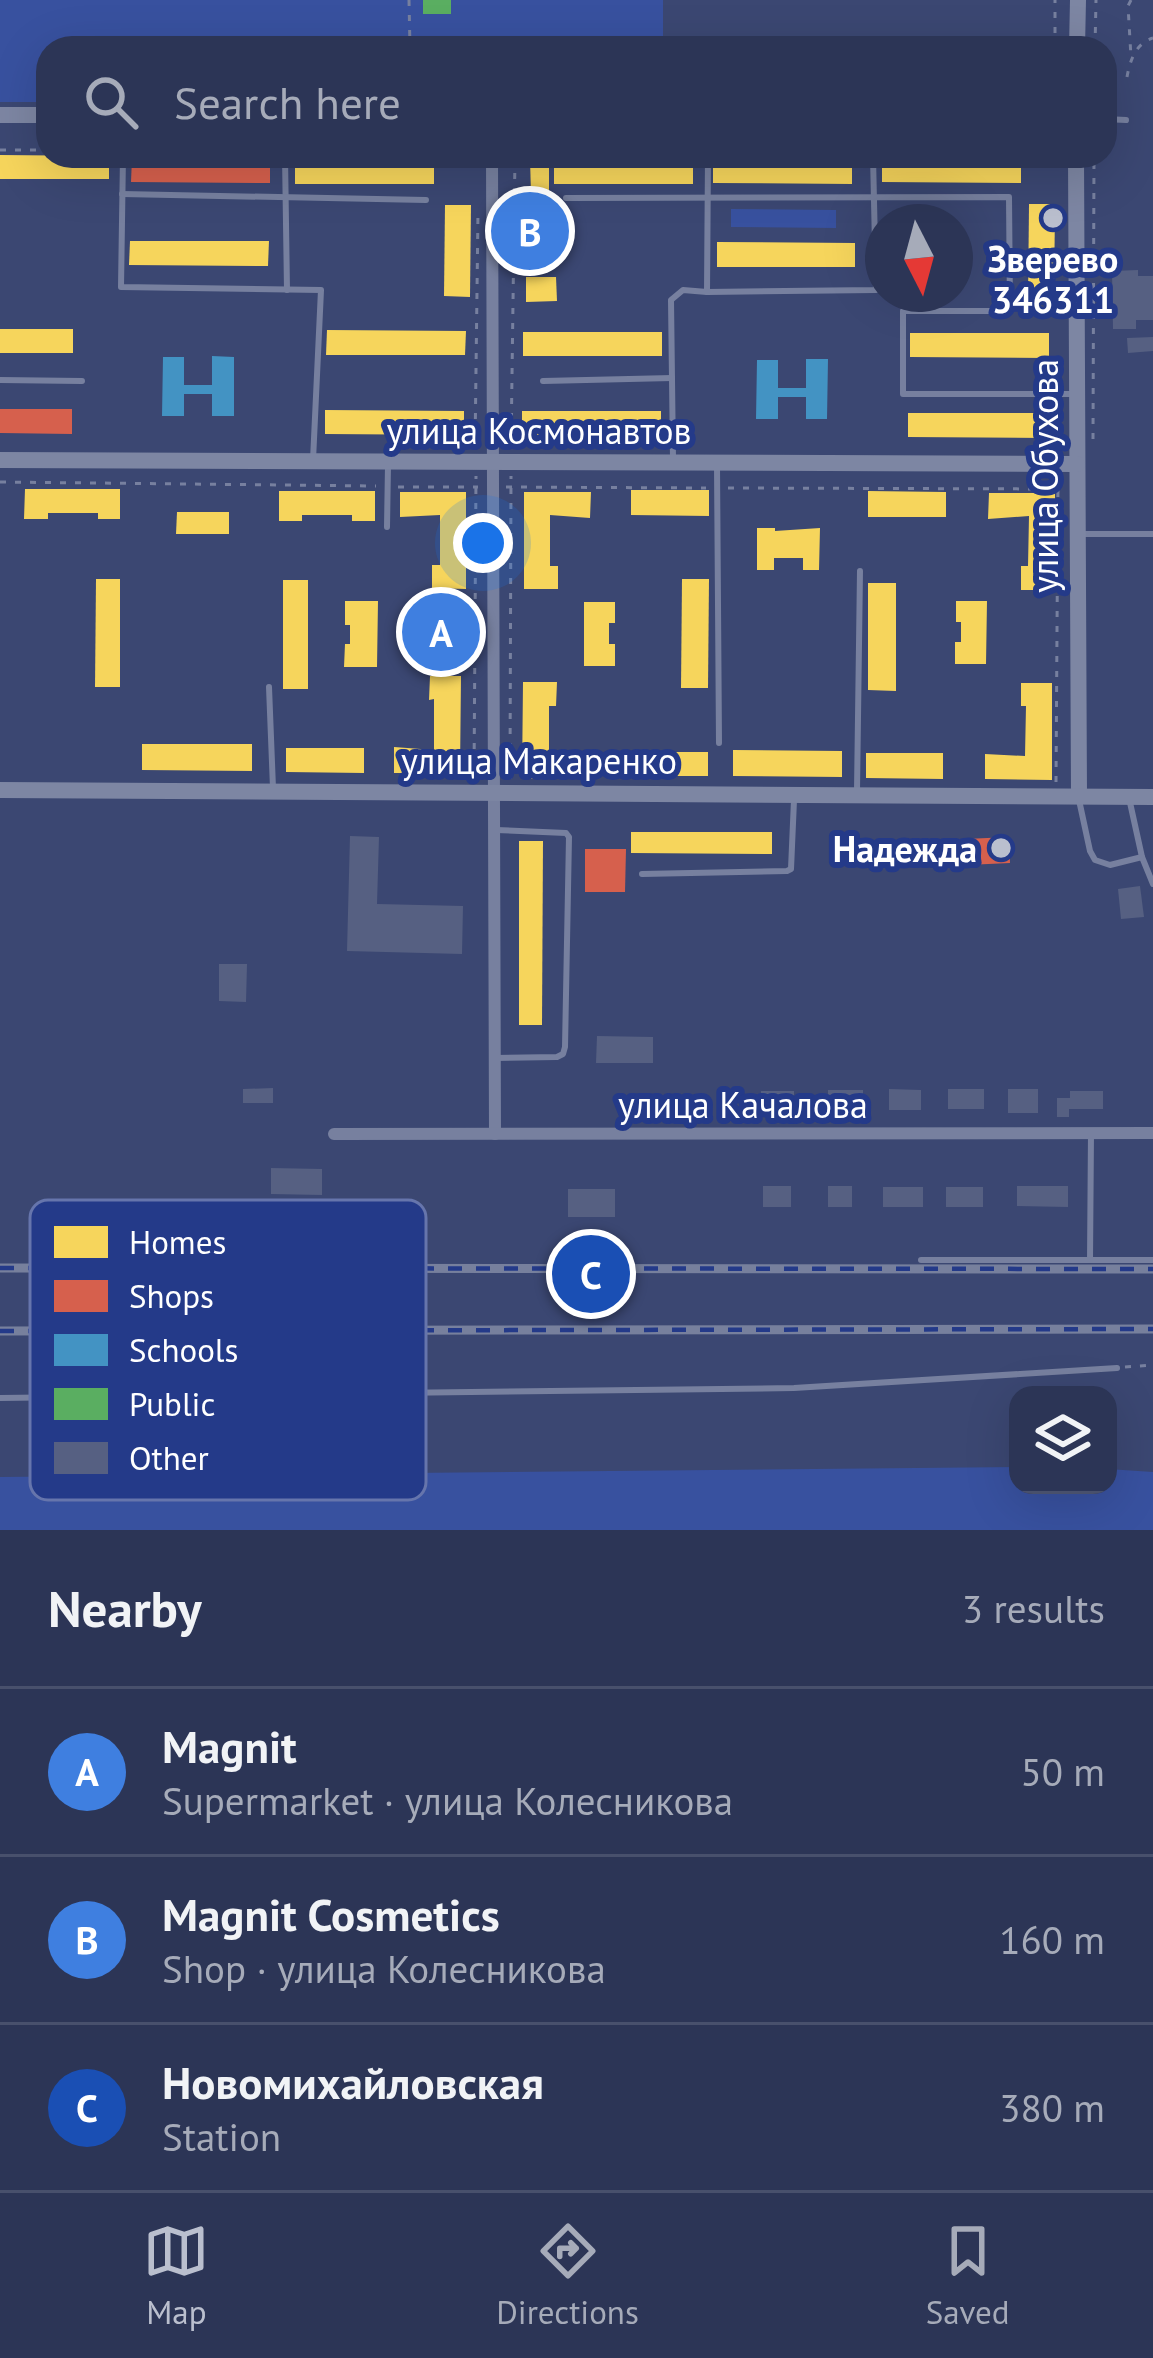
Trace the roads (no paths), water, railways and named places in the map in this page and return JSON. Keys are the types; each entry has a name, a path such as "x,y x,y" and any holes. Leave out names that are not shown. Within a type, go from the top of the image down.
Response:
{"main road":[{"path":"1077,36 1078,0"},
{"path":"0,115 36,115"},
{"name":"улица Обухова","path":"1076,168 1077,464 1067,489 1077,534 1078,796"},
{"name":"улица Космонавтов","path":"0,460 1077,464"},
{"name":"улица Макаренко","path":"0,790 1153,797"}],"street":[{"path":"492,168 495,1134"},
{"name":"улица Качалова","path":"334,1134 1153,1133"}],"lane":[{"path":"1117,120 1126,120"},
{"path":"123,168 121,287 321,290 314,462"},
{"path":"285,168 287,290"},
{"path":"707,292 708,168"},
{"path":"674,463 671,300 683,290 876,290 873,168"},
{"path":"122,194 426,200"},
{"path":"566,199 1009,197 1010,310 903,311 903,394 1077,394"},
{"path":"543,381 672,378"},
{"path":"0,380 82,381"},
{"path":"387,527 388,462"},
{"path":"717,463 719,743"},
{"path":"1077,534 1153,534"},
{"path":"857,795 860,571"},
{"path":"268,687 273,791"},
{"path":"643,874 787,872 791,868 794,794"},
{"path":"1078,796 1095,860 1109,866 1142,856"},
{"path":"1129,797 1153,884"},
{"path":"495,1058 563,1054 569,837 566,833 496,830"},
{"path":"1090,1260 1091,1133"},
{"path":"921,1260 1153,1260"},
{"path":"426,1393 794,1388 1117,1368"},
{"path":"0,1398 30,1398"}],"railway":[{"path":"0,1268 30,1268"},
{"path":"426,1268 1153,1269"},
{"path":"426,1330 1153,1329"},
{"path":"0,1331 30,1331"}],"place":[{"name":"Зверево 346311","path":"1053,218"},
{"name":"Magnit Cosmetics","path":"530,231"},
{"name":"Magnit","path":"441,632"},
{"name":"Надежда","path":"1001,848"},
{"name":"Новомихайловская","path":"591,1274"}]}
